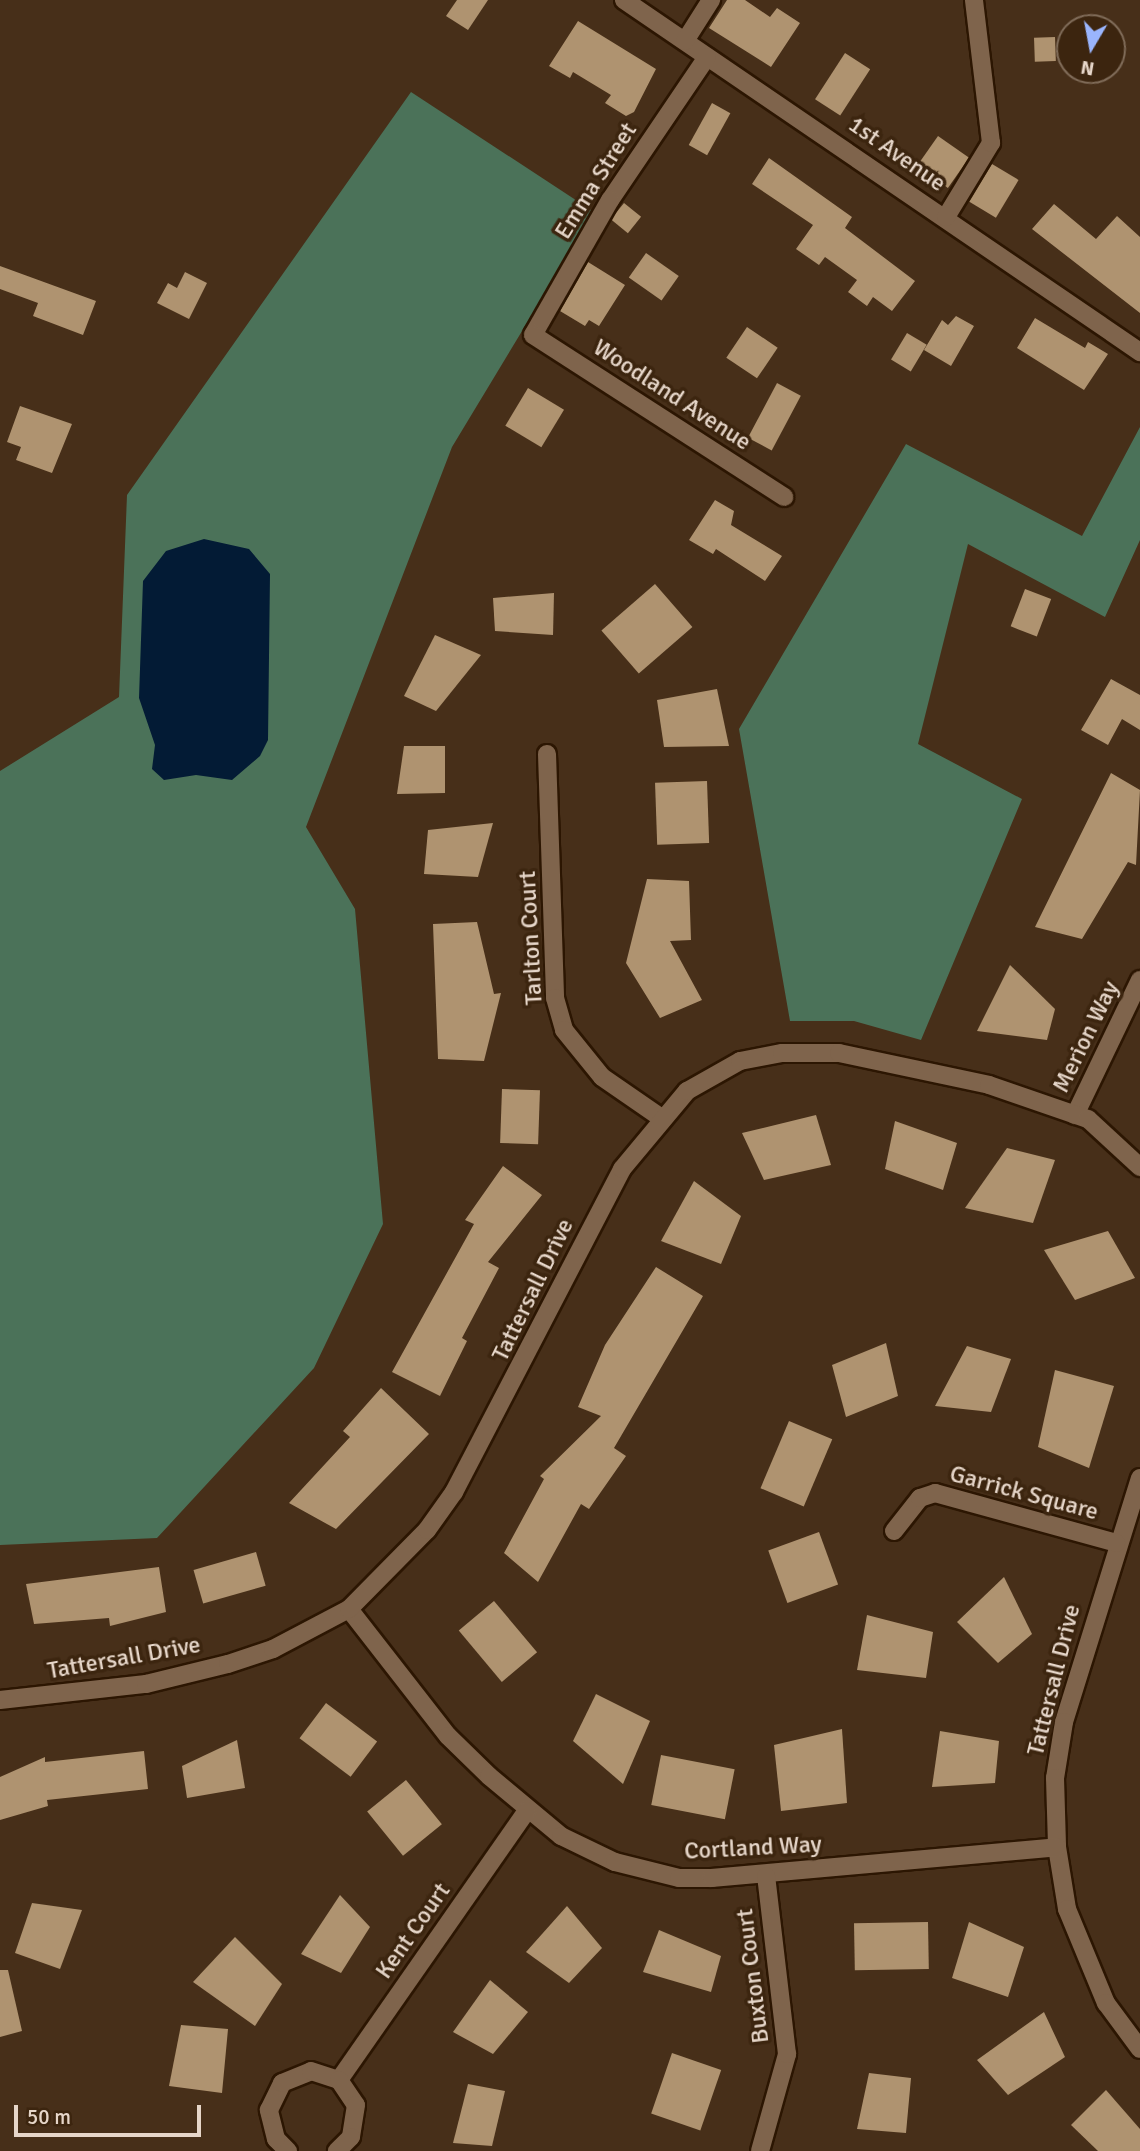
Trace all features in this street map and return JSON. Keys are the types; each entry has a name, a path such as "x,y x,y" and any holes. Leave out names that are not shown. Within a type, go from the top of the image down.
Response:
{"street":[{"name":"1st Avenue","path":"624,0 1140,352"},
{"path":"685,41 710,0"},
{"path":"946,218 990,143 974,0"},
{"name":"Emma Street","path":"533,335 610,200 707,57"},
{"name":"Woodland Avenue","path":"533,335 784,497"},
{"name":"Tarlton Court","path":"547,754 555,998 564,1030 602,1077 660,1117"},
{"name":"Merion Way","path":"1075,1115 1140,980"},
{"name":"Tattersall Drive","path":"0,1700 146,1684 229,1664 273,1649 349,1609 427,1530 454,1492 616,1181 660,1117 687,1091 740,1061 782,1053 839,1054 897,1063 989,1085 1075,1115 1097,1127 1140,1167"},
{"name":"Tattersall Drive","path":"1140,1478 1116,1543 1064,1722 1055,1777 1057,1847 1068,1909 1106,2003 1140,2049"},
{"name":"Garrick Square","path":"894,1531 920,1498 935,1493 1116,1543"},
{"name":"Cortland Way","path":"349,1609 448,1736 527,1811 589,1851 646,1871 679,1878 766,1876 1057,1847"},
{"name":"Kent Court","path":"339,2080 527,1811"},
{"name":"Buxton Court","path":"760,2151 787,2054 766,1876"},
{"path":"288,2151 270,2125 273,2095 282,2083 310,2071 339,2080 356,2105 356,2122 337,2151"}],"green space":[{"path":"411,92 594,212 452,447 306,827 355,909 383,1224 314,1368 157,1538 0,1545 0,771 119,697 127,495"},
{"path":"1140,427 1140,540 1105,617 968,544 918,744 1022,799 921,1040 854,1021 790,1021 739,729 906,444 1082,536"}],"water":[{"path":"204,539 249,549 270,574 268,740 260,756 232,780 196,775 164,780 152,769 155,745 139,698 143,581 166,551"}],"building":[{"path":"457,0 488,0 468,30 446,16"},
{"path":"727,0 745,0 770,17 777,8 800,23 771,67 709,28"},
{"path":"578,21 656,69 634,112 626,116 605,103 611,95 573,72 570,78 549,66"},
{"path":"1055,37 1056,61 1035,62 1034,38"},
{"path":"845,53 870,69 840,115 815,99"},
{"path":"712,103 730,113 707,155 689,145"},
{"path":"938,136 969,158 948,188 917,166"},
{"path":"769,158 852,217 845,228 915,281 892,311 873,297 867,306 848,292 857,280 825,257 819,265 796,249 813,225 752,184"},
{"path":"992,164 1019,180 996,218 969,202"},
{"path":"624,203 641,217 628,233 611,219"},
{"path":"1054,204 1096,239 1117,216 1140,237 1140,313 1032,229"},
{"path":"646,253 679,276 662,301 629,278"},
{"path":"588,262 625,285 599,326 589,320 585,326 560,311"},
{"path":"0,266 96,301 83,335 33,316 38,303 0,289"},
{"path":"185,272 207,283 189,319 157,303 168,283 177,288"},
{"path":"956,316 974,326 951,366 924,350 942,320 948,325"},
{"path":"1035,318 1085,348 1088,342 1108,354 1084,390 1017,348"},
{"path":"747,327 778,348 757,378 726,358"},
{"path":"907,333 927,345 911,371 891,360"},
{"path":"777,383 801,396 772,450 748,438"},
{"path":"528,388 564,410 541,447 505,426"},
{"path":"20,406 72,424 52,473 16,460 21,447 7,442"},
{"path":"715,500 734,511 731,525 782,556 765,581 716,549 713,554 689,540"},
{"path":"655,584 692,627 639,674 601,631"},
{"path":"1025,589 1051,599 1037,636 1011,626"},
{"path":"554,593 553,635 495,631 493,598"},
{"path":"435,635 481,655 436,711 404,696"},
{"path":"1111,679 1140,695 1140,730 1122,719 1108,745 1081,730"},
{"path":"717,689 729,746 664,747 657,700"},
{"path":"404,746 445,746 445,793 397,794"},
{"path":"1111,773 1140,790 1136,865 1128,862 1082,939 1035,927"},
{"path":"707,781 709,843 657,845 655,783"},
{"path":"493,823 478,877 424,874 428,830"},
{"path":"647,879 689,881 691,940 670,941 702,1000 660,1018 626,963"},
{"path":"477,922 494,994 501,993 484,1061 438,1059 433,924"},
{"path":"1010,965 1055,1009 1047,1040 977,1031"},
{"path":"502,1089 540,1090 538,1144 500,1143"},
{"path":"816,1115 831,1165 764,1180 742,1133"},
{"path":"895,1121 957,1143 943,1190 885,1169"},
{"path":"1007,1148 1055,1160 1033,1223 965,1208"},
{"path":"503,1166 542,1195 488,1262 499,1268 462,1338 467,1341 440,1396 392,1372 474,1224 465,1220"},
{"path":"694,1181 741,1216 721,1264 661,1241"},
{"path":"1108,1231 1135,1278 1075,1300 1044,1250"},
{"path":"656,1267 703,1296 614,1448 626,1456 589,1509 581,1504 538,1582 504,1553 544,1479 540,1476 601,1416 578,1407 605,1345"},
{"path":"886,1343 898,1396 846,1417 832,1365"},
{"path":"967,1346 1011,1359 991,1412 935,1406"},
{"path":"1055,1370 1114,1386 1089,1468 1038,1447"},
{"path":"381,1388 429,1434 336,1529 289,1503 350,1437 343,1431"},
{"path":"789,1421 832,1439 804,1507 760,1488"},
{"path":"819,1532 838,1585 787,1603 768,1550"},
{"path":"256,1552 266,1586 203,1604 194,1570"},
{"path":"159,1567 166,1612 110,1626 109,1618 34,1624 26,1584"},
{"path":"1004,1577 1032,1634 998,1663 957,1622"},
{"path":"494,1601 537,1652 502,1682 459,1631"},
{"path":"867,1615 933,1632 926,1678 857,1670"},
{"path":"596,1694 650,1721 623,1784 573,1741"},
{"path":"326,1703 377,1742 351,1777 300,1738"},
{"path":"842,1729 847,1803 781,1811 774,1745"},
{"path":"940,1731 999,1741 995,1783 932,1787"},
{"path":"237,1740 245,1788 187,1798 182,1766"},
{"path":"144,1751 148,1789 47,1800 48,1806 0,1820 0,1777 45,1757 45,1762"},
{"path":"661,1755 735,1769 725,1819 651,1805"},
{"path":"406,1780 442,1824 403,1856 367,1811"},
{"path":"340,1895 370,1927 341,1973 301,1954"},
{"path":"32,1903 82,1910 60,1969 15,1953"},
{"path":"567,1906 602,1948 569,1983 526,1952"},
{"path":"928,1922 929,1969 855,1970 854,1923"},
{"path":"969,1922 1024,1947 1008,1997 952,1978"},
{"path":"659,1930 721,1956 711,1992 643,1972"},
{"path":"235,1937 282,1984 255,2026 193,1982"},
{"path":"0,1970 8,1970 22,2031 0,2037"},
{"path":"490,1980 528,2012 493,2054 453,2032"},
{"path":"1044,2012 1065,2057 1008,2095 977,2060"},
{"path":"181,2025 228,2029 222,2093 169,2086"},
{"path":"672,2053 721,2070 700,2130 651,2114"},
{"path":"869,2073 911,2078 906,2133 857,2129"},
{"path":"468,2084 505,2091 492,2146 453,2143"},
{"path":"1106,2090 1140,2129 1140,2151 1098,2151 1071,2125"}]}
